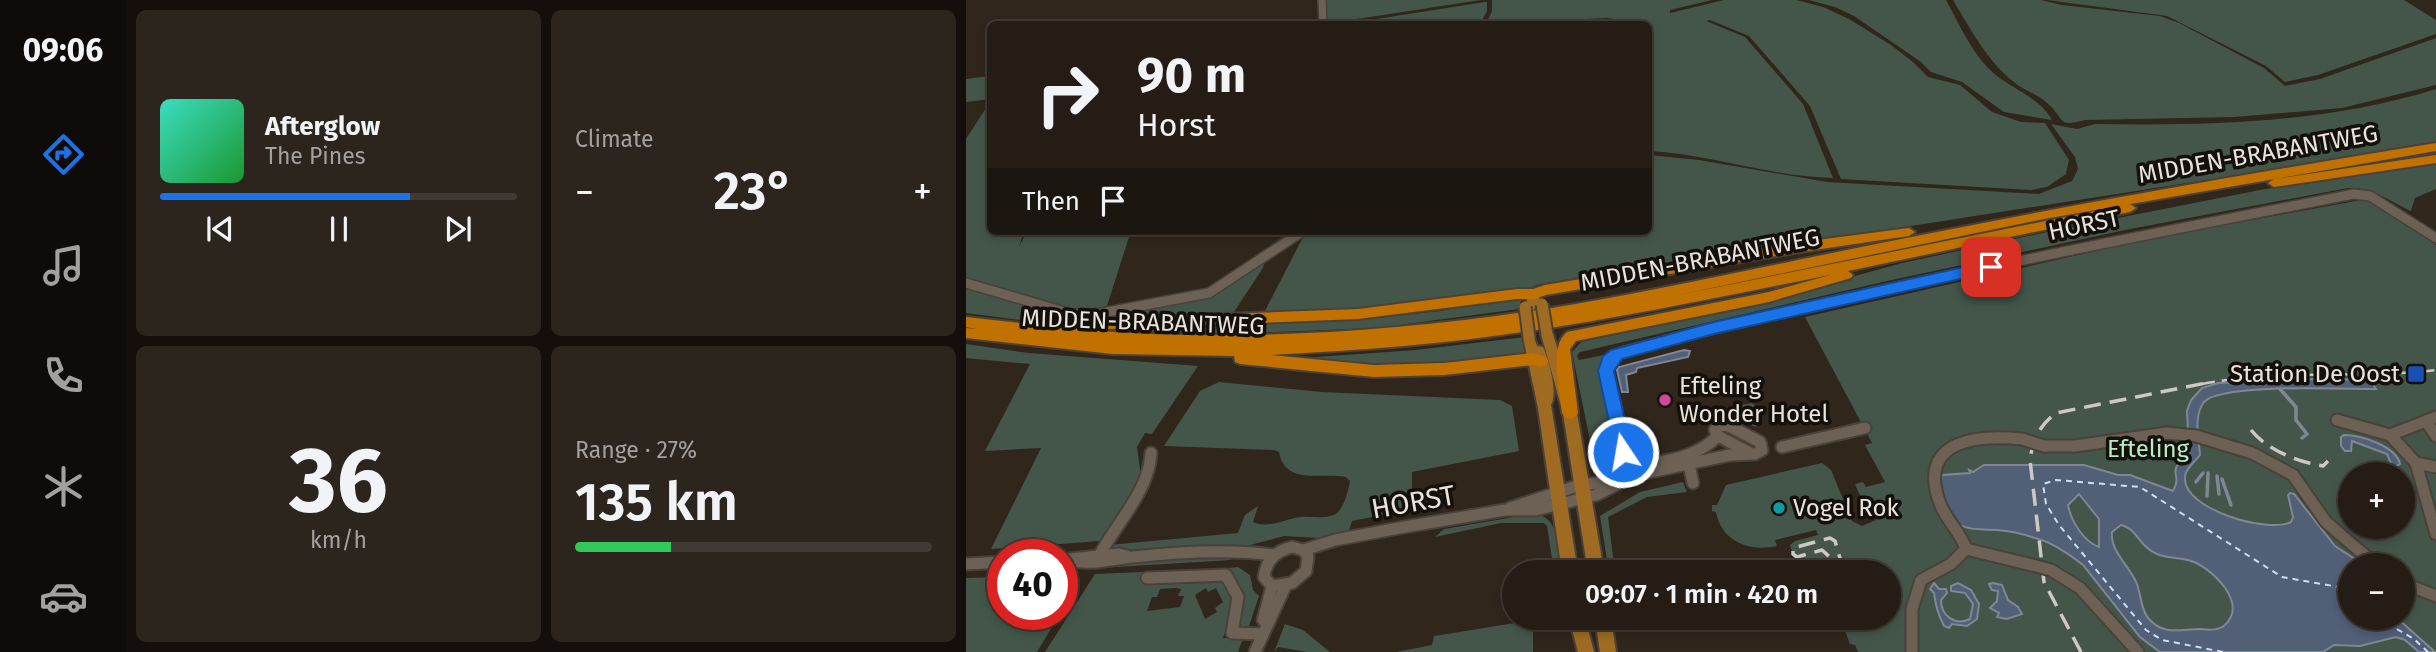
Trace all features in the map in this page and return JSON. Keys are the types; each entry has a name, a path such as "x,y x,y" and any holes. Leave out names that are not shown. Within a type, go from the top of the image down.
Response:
{"highway":[{"name":"MIDDEN-BRABANTWEG","path":"966,321 1073,335 1190,340 1289,339 1413,331 1575,308 2032,217 2436,147"},
{"name":"MIDDEN-BRABANTWEG","path":"966,333 1099,347 1215,351 1381,344 1527,327 1633,309 2194,196 2436,159"},
{"path":"966,321 1070,325 1306,317 1358,314 1517,294 1533,303 1545,290 1794,248 2011,217 2032,217"},
{"path":"1570,413 1563,349 1572,336 1769,297 1979,240"},
{"path":"1215,351 1244,359 1374,370 1444,369 1537,360"}],"main road":[{"path":"1533,303 1537,360 1545,373 1548,396 1545,408 1568,560"},
{"path":"1537,335 1570,413 1594,560"},
{"path":"1580,630 1586,652"},
{"path":"1605,630 1608,652"}],"street":[{"path":"1322,0 1323,21"},
{"name":"HORST","path":"1307,555 1329,542 1505,510 1536,510 1558,498 1609,489 1623,475 1606,371 1609,360 1621,352 1714,328 2070,249 2354,194 2370,196 2436,238"},
{"path":"966,283 1072,314 1092,314 1201,296 1219,288 1297,235"},
{"path":"2390,435 2431,419 2436,436"},
{"path":"2337,420 2390,435 2416,463 2436,534"},
{"path":"1623,475 1730,454 1759,453 1762,446 1753,437 1722,424 1715,428 1718,436 1688,461"},
{"path":"1782,447 1865,428"},
{"path":"1966,549 1963,538 1945,515 1935,477 1938,457 1948,449 1990,438 2022,439 2044,446 2068,447 2162,432 2207,439 2281,467 2294,475 2321,517 2362,553"},
{"path":"1098,559 1150,473 1151,453"},
{"path":"1688,461 1693,483"},
{"path":"2416,463 2436,467"},
{"path":"1292,547 1307,555 1299,580 1278,587 1264,577 1270,559 1292,547"},
{"path":"1966,549 2051,570 2080,588 2138,652"},
{"path":"1912,652 1912,609 1921,580 1945,569 1966,549"},
{"path":"1078,563 1098,559 1244,551 1270,559"},
{"path":"966,564 987,563"},
{"path":"1147,578 1217,573 1226,575 1240,602 1232,633 1261,634"},
{"path":"1255,652 1278,587"},
{"path":"2415,588 2436,596"}],"green space":[{"path":"1325,0 1481,0 1344,21 1324,21"},
{"path":"1492,0 1712,0 1670,10 1670,13 1724,0 1796,0 1823,7 1849,19 1891,45 1928,77 1960,85 1992,112 2021,122 2045,123 2069,160 2066,174 2047,187 2031,190 1841,179 1810,106 1749,36 1710,20 1706,21 1745,37 1803,104 1833,178 1787,174 1695,156 1652,151 1652,21 1601,21 1621,20 1607,18 1487,21 1492,11"},
{"path":"1809,0 1946,0 1982,62 1997,76 2031,98 2052,120 2004,112 1962,82 1931,72 1921,62 1854,16 1835,7"},
{"path":"1953,0 2041,0 2062,5 2160,16 2179,23 2264,68 2285,86 2320,79 2436,38 2436,85 2342,108 2234,117 2085,120 2070,123 2062,120 2043,100 2015,83 1996,65"},
{"path":"2047,0 2404,0 2436,20 2436,34 2318,75 2285,82 2266,66 2167,16"},
{"path":"1487,2 1487,11 1482,21 1364,21"},
{"path":"987,76 987,99 966,102 966,79"},
{"path":"2436,89 2436,144 1540,284 1526,289 1406,305 1274,313 1265,311 1304,235 1652,235 1652,155 1699,160 1827,182 2039,194 2072,181 2078,169 2075,157 2051,124 2077,129 2095,124 2267,120 2310,116 2395,100"},
{"path":"987,107 987,235 1023,235 1019,247 1025,235 1130,235 1106,309 1083,312 966,282 966,139"},
{"path":"2436,150 2436,156 2183,195 1620,308 1618,304 2146,198"},
{"path":"2436,164 2436,189 2415,198 2411,211 2373,192 2348,188 2125,230 1887,281 1580,352 1577,356 1579,360 1604,355 1601,367 1619,459 1616,466 1610,470 1596,470 1572,352 1581,342 1764,301 1902,263 2052,231 2265,189"},
{"name":"Efteling","path":"2369,200 2436,245 2436,652 1858,652 1855,645 1850,644 1845,630 1901,630 1901,560 1794,560 1790,545 1818,535 1816,530 1775,540 1777,546 1747,546 1724,531 1716,512 1712,511 1712,505 1717,505 1726,485 1822,463 1831,470 1852,521 1862,526 1876,520 1866,497 1861,498 1855,484 1863,482 1866,487 1885,482 1865,445 1872,443 1805,317 2148,239"},
{"path":"1265,260 1263,268 1220,333 1103,331 966,313 966,289 1067,315 1209,297"},
{"path":"1522,297 1519,309 1377,328 1226,334 1232,326 1377,318 1440,311"},
{"path":"1525,337 1527,354 1433,365 1273,360 1416,350"},
{"path":"966,344 1029,353 1198,366 1152,434 1145,433 1137,447 1141,477 1100,541 1078,543 1078,539 996,539 1041,448 985,451 1030,364 966,358"},
{"path":"1219,382 1322,392 1500,400 1512,406 1519,451 1412,472 1412,509 1352,521 1348,534 1320,538 1284,536 1243,547 1111,550 1109,545 1238,533 1245,515 1258,506 1253,522 1259,524 1301,517 1330,516 1340,509 1350,481 1346,477 1296,474 1288,470 1279,452 1274,450 1164,446 1200,391"},
{"path":"1752,403 1760,420 1756,427 1726,415 1731,407"},
{"path":"1683,482 1687,492 1647,497 1608,517 1613,560 1607,560 1600,516 1640,492"},
{"path":"1532,514 1541,516 1553,527 1560,560 1552,560 1547,526 1544,523 1501,523 1435,537 1444,529"},
{"path":"1233,556 1231,560 1099,568 1101,564"},
{"path":"1238,567 1250,575 1253,590 1259,596 1248,629 1238,627 1242,600 1237,582 1232,574 1218,569"},
{"path":"1166,571 1221,578 1235,601 1223,638 1243,638 1238,652 1045,652 1059,630 1078,630 1078,601 1095,574","holes":["1206,588 1208,592 1216,588 1223,602 1215,608 1217,612 1205,619 1195,595","1160,589 1181,589 1178,596 1184,596 1180,607 1147,611 1152,597 1157,597"]},
{"path":"987,577 987,630 1050,630 1037,652 966,652 966,578"},
{"path":"1285,624 1303,630 1330,652 1307,652 1278,647 1274,652"},
{"path":"1502,625 1502,630 1533,630 1533,652 1396,652 1432,645 1434,636"}],"water":[{"path":"1684,350 1690,351 1688,357 1637,368 1636,372 1626,375 1628,392 1622,392 1617,370 1619,367"},
{"path":"2370,380 2376,389 2258,390 2215,396 2204,402 2201,408 2198,421 2200,455 2188,468 2185,477 2188,489 2211,508 2228,516 2264,525 2291,522 2293,517 2288,495 2294,494 2335,546 2346,553 2338,553 2338,630 2410,630 2435,652 2419,652 2405,640 2396,637 2360,646 2334,645 2323,652 2160,652 2140,637 2083,565 2066,553 2048,542 2021,534 1965,527 1953,519 1949,512 1942,488 1942,475 1970,473 1969,470 1973,472 1984,465 2084,465 2118,475 2130,475 2173,491 2176,485 2175,470 2189,453 2187,411 2191,400 2202,388 2218,383","holes":["2079,494 2099,519 2099,547 2079,530 2068,505","2121,525 2127,527 2151,551 2162,556 2194,562 2210,572 2225,588 2233,607 2225,625 2213,630 2167,630 2149,619 2134,577 2117,552 2112,539 2112,532"]},
{"path":"2344,435 2368,439 2392,452 2399,462 2390,462 2387,454 2352,441 2351,451 2345,451 2341,446 2341,437"},
{"path":"1934,583 1939,589 1946,589 1947,593 1941,600 1943,611 1950,618 1959,621 1970,619 1973,604 1965,593 1951,591 1951,586 1958,583 1971,590 1979,604 1977,619 1967,626 1944,626 1934,593 1930,589"},
{"path":"1989,584 2002,585 2008,600 2018,607 2022,614 2007,619 1997,617 1999,613 1990,608 1997,601 1998,591 1992,590"}],"waterway":[{"path":"2280,389 2296,407 2296,420 2307,434 2302,438"},
{"path":"2196,482 2203,473"},
{"path":"2207,496 2208,473"},
{"path":"2217,476 2219,494"},
{"path":"2222,479 2231,505"}],"ferry route":[{"path":"2223,652 2162,640 2146,630 2059,525 2046,504 2043,484 2056,480 2140,487 2282,577 2338,587"},
{"path":"2399,630 2428,652"}],"railway":[{"path":"2202,384 2289,375 2436,370"},
{"path":"2081,652 2044,582 2030,460 2038,433 2056,413 2211,382"},
{"path":"2251,430 2265,444 2293,458 2323,466 2328,461"},
{"path":"1833,560 1822,550 1797,557 1793,554 1793,548 1830,538 1835,541 1841,560"}],"place":[{"name":"Station De Oost","path":"2416,374"},
{"name":"Efteling Wonder Hotel","path":"1665,400"},
{"name":"Vogel Rok","path":"1779,508"}],"route":[{"path":"1623,452 1606,371 1609,360 1616,354 1714,328 1991,267"}]}
